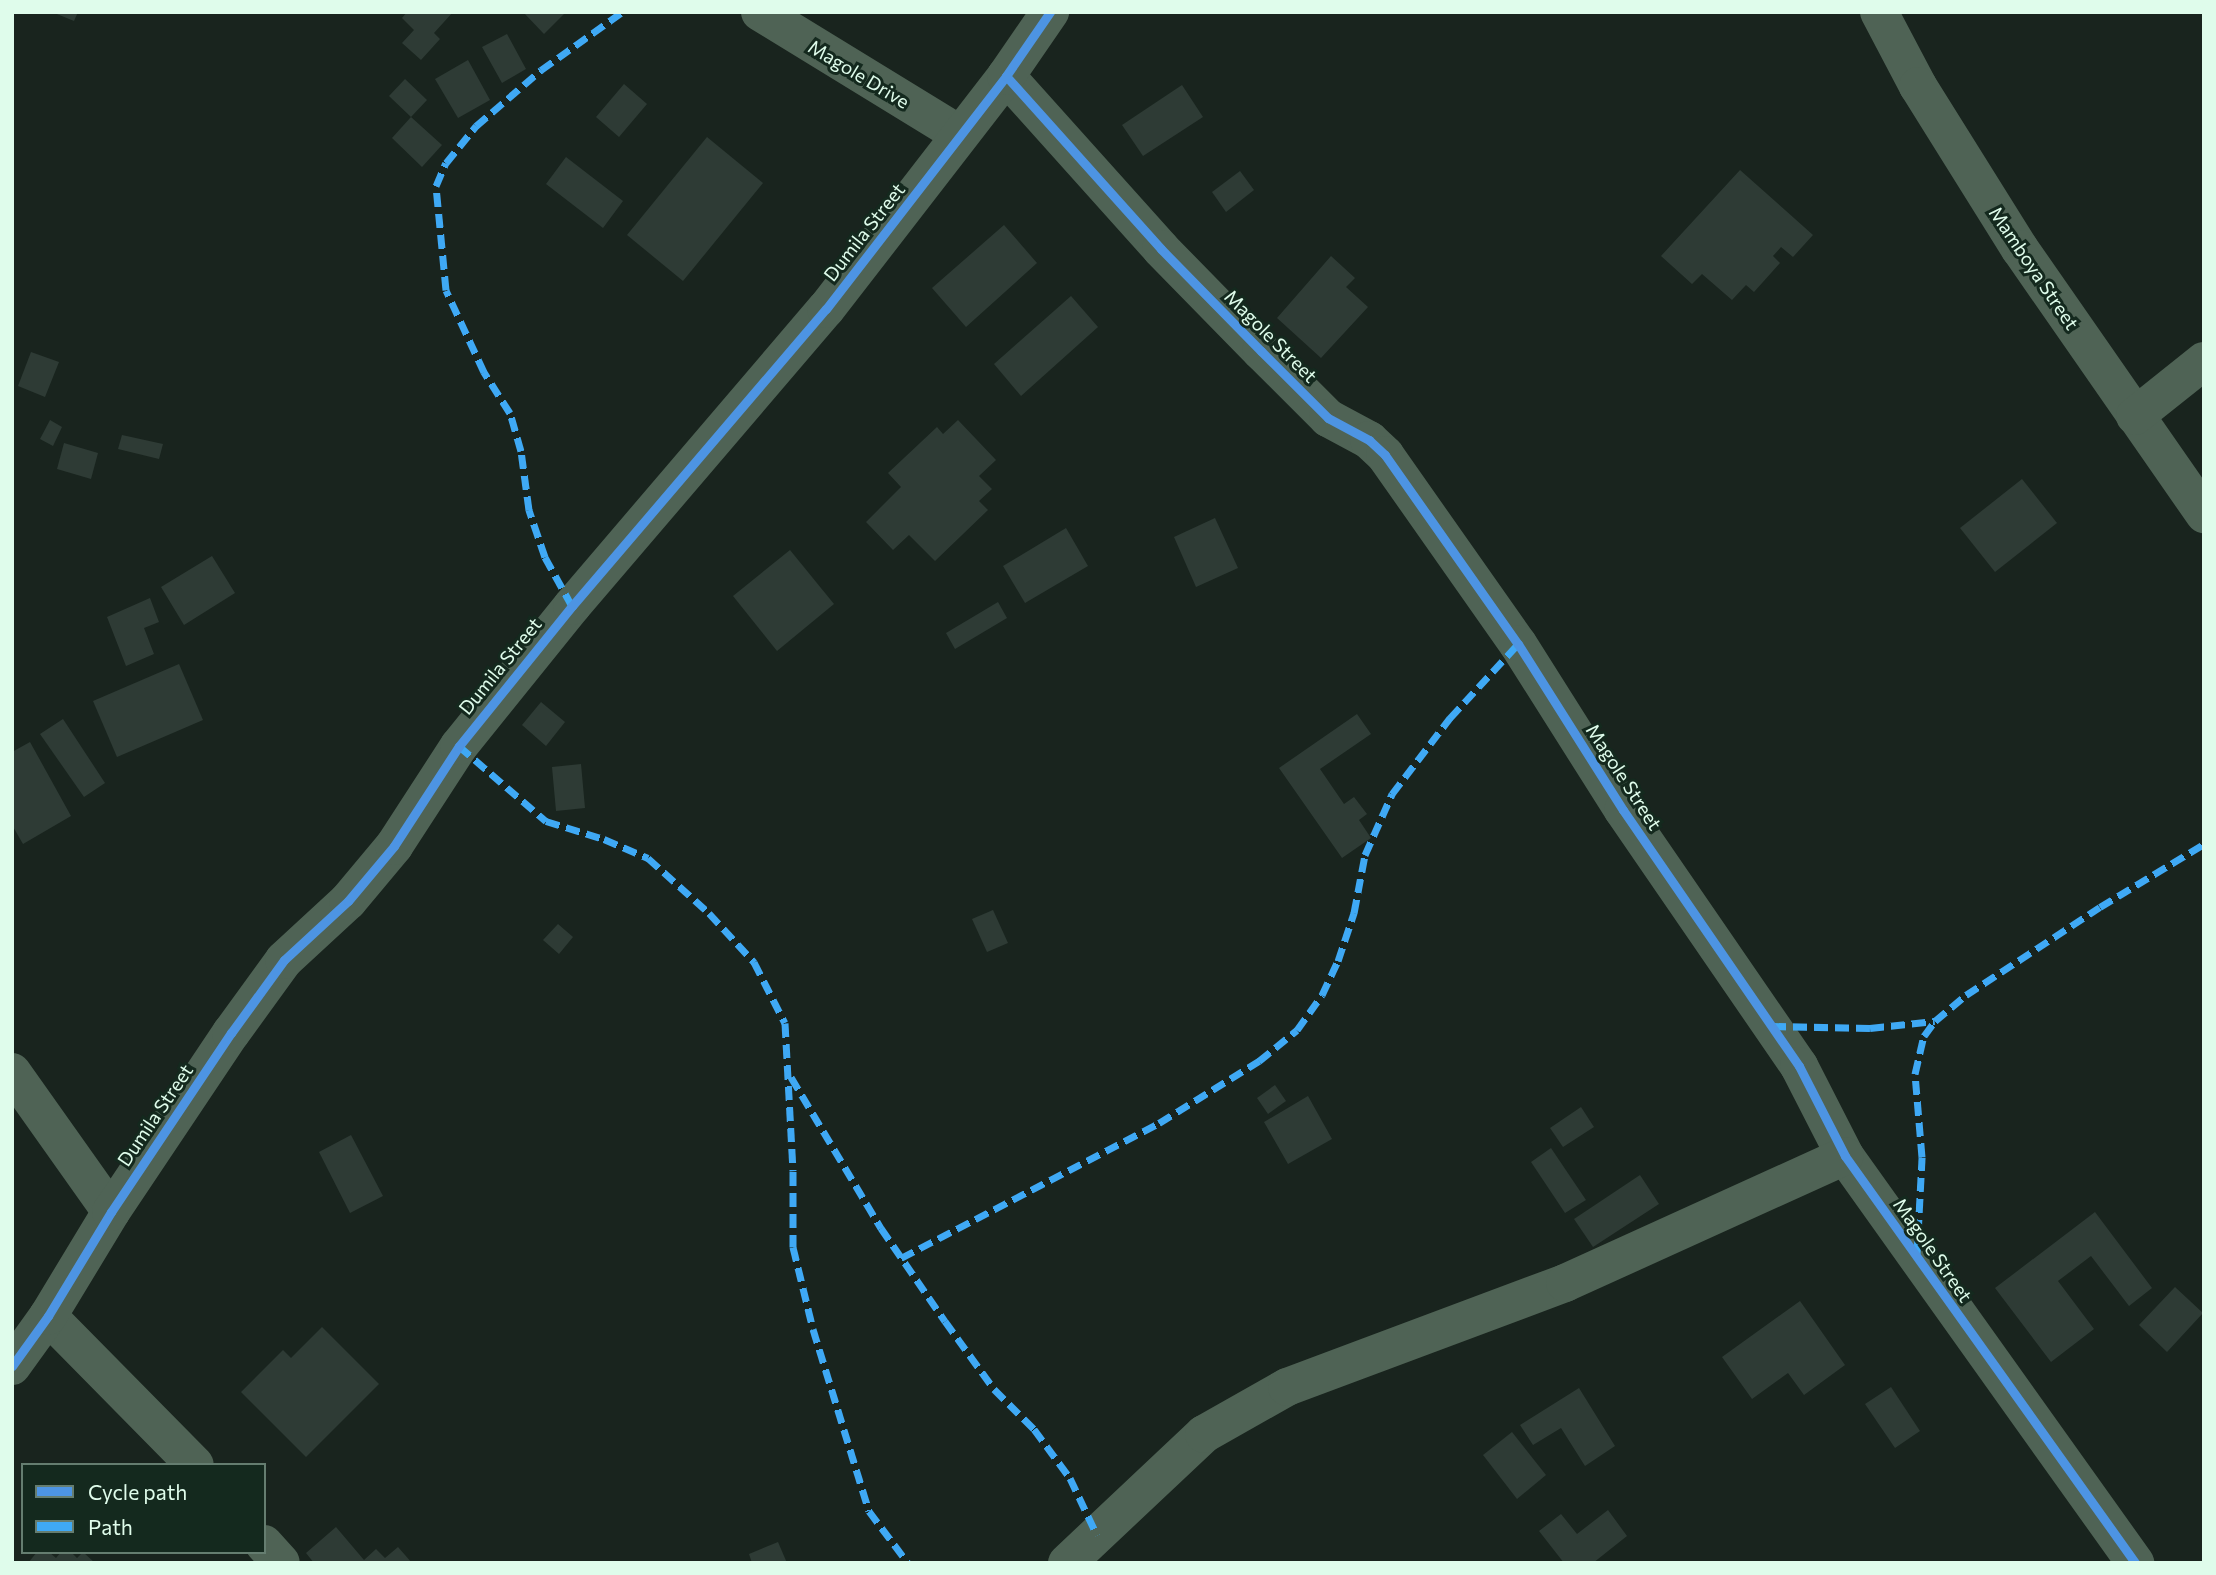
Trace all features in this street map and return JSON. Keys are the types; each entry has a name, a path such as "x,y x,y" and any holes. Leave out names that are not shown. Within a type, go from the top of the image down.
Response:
{"street":[{"name":"Magole Drive","path":"760,12 959,134"},
{"name":"Dumila Street","path":"12,1366 48,1316 111,1212 231,1033 284,960 348,901 394,846 459,746 572,606 826,309 893,226 959,134 1006,76 1050,12"},
{"name":"Mamboya Street","path":"1879,12 1918,86 2020,249 2204,514"},
{"name":"Magole Street","path":"1006,76 1161,249 1261,351 1328,418 1369,440 1385,455 1518,644 1623,810 1799,1066 1845,1156 2134,1563"},
{"path":"2135,416 2204,361"},
{"path":"12,1072 111,1212"},
{"path":"1068,1563 1204,1434 1287,1387 1565,1283 1845,1156"},
{"path":"48,1316 193,1463"},
{"path":"266,1546 281,1563"}],"building":[{"path":"52,12 78,12 74,21"},
{"path":"407,12 453,12 434,33 440,39 421,60 402,43 414,30 402,18"},
{"path":"523,12 566,12 544,34"},
{"path":"507,34 526,69 502,83 482,47"},
{"path":"468,60 490,100 458,118 435,79"},
{"path":"405,79 427,100 411,117 389,96"},
{"path":"624,84 647,104 619,137 596,117"},
{"path":"1182,85 1203,117 1143,156 1122,125"},
{"path":"411,117 442,145 422,167 392,138"},
{"path":"707,137 763,183 683,281 627,235"},
{"path":"566,157 623,201 603,228 546,184"},
{"path":"1740,170 1813,235 1793,257 1781,247 1773,256 1780,263 1754,292 1746,285 1732,300 1702,274 1692,284 1661,256"},
{"path":"1240,171 1254,190 1226,212 1212,192"},
{"path":"1004,225 1037,263 966,327 932,288"},
{"path":"1331,256 1355,278 1346,287 1368,307 1321,358 1277,318"},
{"path":"1071,296 1098,327 1021,396 994,364"},
{"path":"31,352 59,362 45,397 18,386"},
{"path":"50,420 62,427 53,446 40,439"},
{"path":"958,420 996,460 979,476 992,489 979,501 988,510 935,561 909,535 893,550 866,522 901,487 888,473 937,427 943,434"},
{"path":"122,435 163,444 159,459 118,449"},
{"path":"64,443 98,453 91,479 57,469"},
{"path":"2022,479 2057,523 1995,572 1960,528"},
{"path":"1215,518 1238,568 1196,587 1174,537"},
{"path":"1066,528 1088,566 1025,603 1003,566"},
{"path":"790,550 834,604 777,651 733,596"},
{"path":"212,556 235,593 184,625 161,587"},
{"path":"150,598 159,622 144,628 154,654 126,666 107,617"},
{"path":"998,602 1007,618 955,649 946,633"},
{"path":"179,664 203,720 117,757 93,701"},
{"path":"541,702 565,722 546,746 522,725"},
{"path":"1357,714 1371,734 1320,769 1344,804 1354,797 1367,814 1359,820 1371,838 1342,858 1279,768"},
{"path":"63,719 105,783 84,797 40,734"},
{"path":"30,742 71,816 23,844 12,825 12,752"},
{"path":"581,764 585,808 556,811 552,767"},
{"path":"993,910 1008,943 987,952 972,919"},
{"path":"558,924 573,937 559,954 543,940"},
{"path":"1275,1085 1286,1101 1268,1114 1257,1098"},
{"path":"1308,1096 1332,1139 1288,1164 1264,1122"},
{"path":"1581,1107 1594,1127 1563,1147 1550,1128"},
{"path":"351,1135 383,1196 350,1213 319,1152"},
{"path":"1551,1148 1586,1200 1565,1213 1531,1162"},
{"path":"1640,1175 1659,1204 1593,1247 1574,1219"},
{"path":"2095,1212 2152,1288 2129,1306 2091,1256 2058,1281 2094,1329 2051,1362 1995,1288"},
{"path":"2175,1287 2203,1313 2167,1352 2139,1325"},
{"path":"1800,1301 1845,1365 1804,1395 1788,1373 1752,1399 1722,1357"},
{"path":"322,1327 379,1384 306,1457 241,1392 283,1350 291,1358"},
{"path":"1891,1387 1920,1431 1895,1448 1865,1404"},
{"path":"1579,1388 1615,1446 1585,1466 1561,1428 1533,1445 1520,1425"},
{"path":"1512,1432 1546,1475 1517,1499 1483,1455"},
{"path":"1608,1510 1627,1536 1593,1563 1564,1563 1539,1531 1561,1514 1577,1534"},
{"path":"336,1527 364,1560 376,1549 385,1558 398,1547 412,1563 314,1563 306,1553"},
{"path":"778,1542 787,1563 752,1563 749,1554"},
{"path":"35,1554 51,1554 56,1558 59,1554 73,1554 77,1558 85,1554 95,1563 28,1563"}],"marked path":[{"path":"572,606 545,557 529,510 521,451 510,413 484,372 446,290 436,186 446,163 476,126 541,70 622,12"},
{"path":"901,1258 1159,1123 1259,1061 1297,1030 1322,995 1338,961 1354,913 1365,855 1392,794 1450,718 1518,644"},
{"path":"459,746 546,821 604,839 648,858 709,913 754,962 785,1023 793,1171 793,1247 813,1329 869,1511 908,1563"},
{"path":"1917,1254 1922,1157 1915,1074 1924,1036 1935,1021 1966,995 2100,907 2204,844"},
{"path":"1772,1026 1870,1028 1935,1021"},
{"path":"791,1077 881,1228 945,1321 994,1389 1034,1429 1070,1478 1097,1535"}],"cycle path":[{"path":"12,1366 48,1316 111,1212 231,1033 284,960 348,901 394,846 459,746 572,606 826,309 1006,76 1050,12"},
{"path":"1006,76 1161,249 1261,351 1328,418 1369,440 1385,455 1518,644 1623,810 1799,1066 1845,1156 2135,1563"}]}
